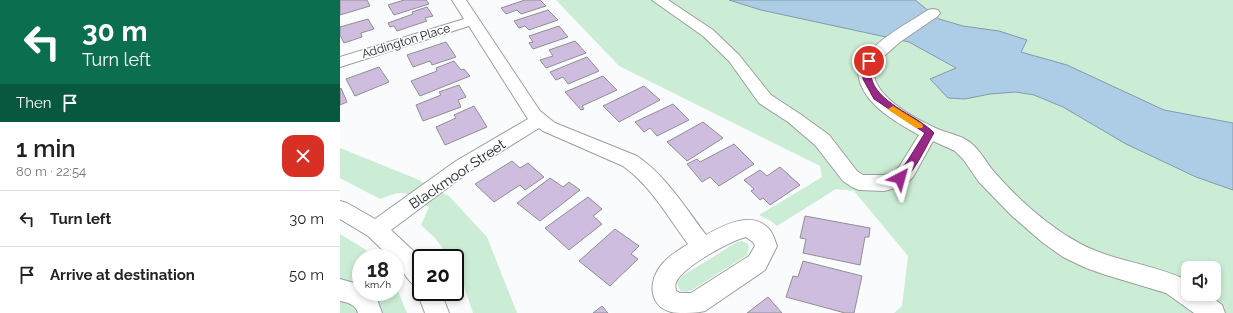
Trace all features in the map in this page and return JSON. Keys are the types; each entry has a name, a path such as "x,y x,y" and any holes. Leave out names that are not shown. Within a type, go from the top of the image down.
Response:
{"street":[{"path":"459,0 531,112 539,120 549,126 630,162 640,168 651,178 703,248"},
{"path":"660,0 690,19 708,33 734,58 766,99 794,118 822,140 836,155 850,176 859,182 884,183 892,182 900,178 910,166 929,133"},
{"path":"933,14 884,47 869,61 866,67 867,79 872,90 883,102 929,133 955,142 966,150 998,189 1033,222 1069,250 1096,263 1168,283 1197,300 1213,313"},
{"name":"Addington Place","path":"340,62 472,21"},
{"name":"Blackmoor Street","path":"376,230 463,166 539,120"},
{"path":"340,209 376,230 412,264"},
{"path":"340,290 358,294 363,298 370,313"},
{"path":"432,301 437,313"}],"green space":[{"path":"556,0 1233,0 1233,313 894,313 902,306 908,256 854,191 836,189 777,226 759,215 822,177 820,166 619,66"},
{"path":"340,148 424,183 409,195 398,193 380,199 340,178"},
{"path":"441,192 449,196 487,237 517,313 473,313 464,286 464,249 443,249 435,238 421,225 429,207 425,205"},
{"path":"340,234 364,249 352,249 352,301 402,301 407,313 340,313"},
{"path":"742,241 748,244 749,247 747,255 692,290 686,292 680,291 677,283 682,276 737,242"}],"water":[{"path":"729,0 915,0 939,19 963,26 999,31 1027,40 1021,52 1067,65 1164,110 1233,123 1233,190 1196,177 1126,144 1063,107 1034,95 1016,92 990,94 965,99 948,98 930,79 956,68 909,42 761,10"}],"building":[{"path":"340,0 367,0 370,6 340,15"},
{"path":"404,0 426,0 429,4 394,15 388,5"},
{"path":"525,0 540,0 546,6 521,14 517,10 506,14 501,8"},
{"path":"427,7 433,16 425,18 427,21 397,31 394,26 390,27 388,23 413,14 412,12"},
{"path":"548,10 558,20 529,30 525,26 519,28 514,21"},
{"path":"368,19 374,29 361,33 362,37 344,43 340,35 340,27"},
{"path":"559,26 568,37 533,49 529,43 533,42 529,36"},
{"path":"575,41 586,53 546,68 540,60 553,56 549,50"},
{"path":"446,42 456,57 432,65 430,61 413,67 407,55"},
{"path":"587,57 599,71 568,84 563,77 556,80 550,72"},
{"path":"454,61 461,70 464,69 470,76 420,96 411,81 437,71 436,68"},
{"path":"379,67 389,82 355,96 346,79"},
{"path":"603,76 617,90 582,106 584,109 581,110 565,92"},
{"path":"459,85 466,97 458,100 461,107 423,121 416,105 441,95 439,92"},
{"path":"644,86 660,100 619,122 603,106"},
{"path":"341,88 347,102 340,105 340,89"},
{"path":"673,104 689,120 657,136 650,128 644,132 635,122"},
{"path":"474,106 487,127 445,145 436,127 456,118 454,115"},
{"path":"703,122 723,138 687,161 667,142"},
{"path":"734,144 754,164 719,186 710,177 702,182 687,164 697,159 700,162"},
{"path":"512,161 520,168 528,163 544,177 525,190 520,185 494,202 475,184"},
{"path":"780,167 800,185 770,205 763,198 760,200 751,191 754,189 744,180 760,170 767,176"},
{"path":"550,178 563,187 569,182 580,190 540,221 517,203"},
{"path":"588,197 602,209 593,216 602,224 569,250 545,228"},
{"path":"805,216 870,228 869,237 865,237 860,265 803,253 806,239 800,238"},
{"path":"615,229 639,246 631,254 638,259 610,286 579,261"},
{"path":"803,261 862,276 854,313 845,313 786,297 793,276 798,277"},
{"path":"768,297 782,313 747,313"},
{"path":"602,306 608,313 593,313"}],"slow traffic":[{"path":"893,109 919,126"}],"route":[{"path":"869,61 866,67 866,74 876,97 929,133 918,154 900,178"}]}
